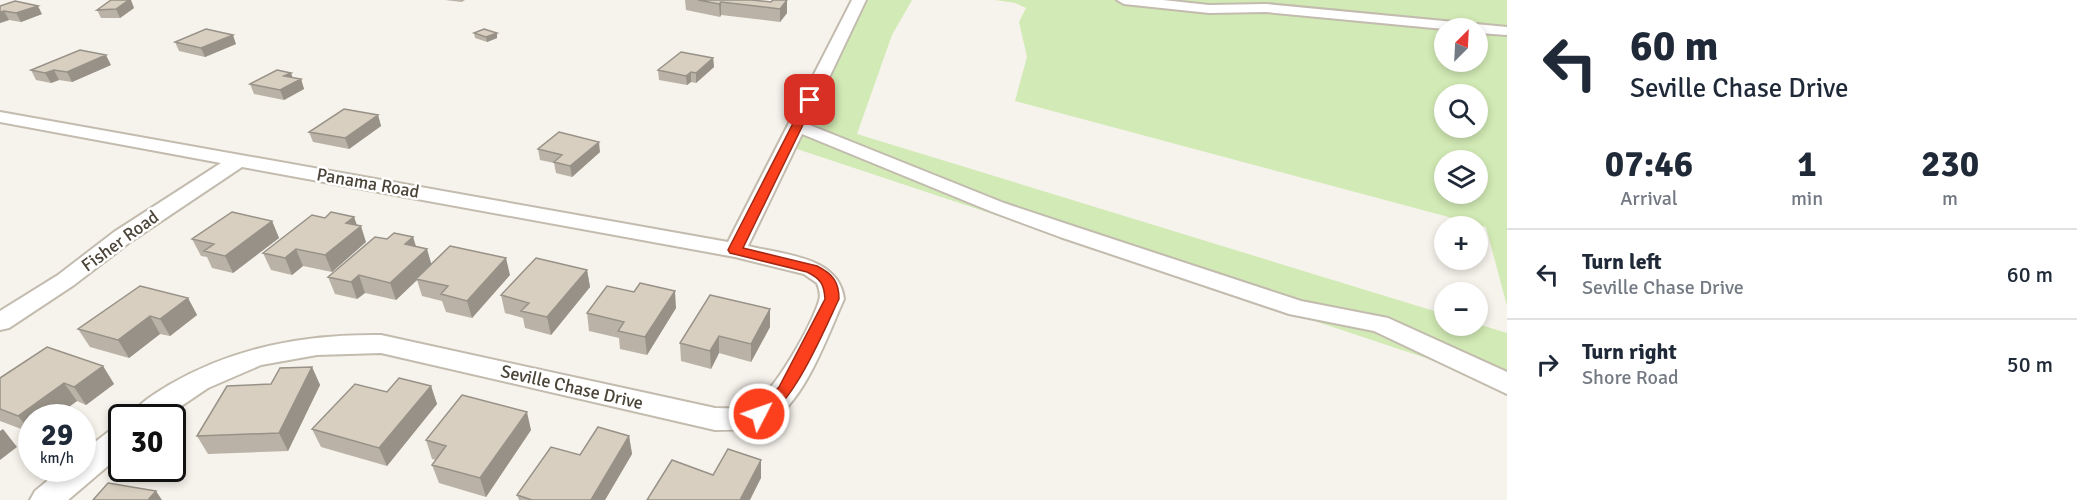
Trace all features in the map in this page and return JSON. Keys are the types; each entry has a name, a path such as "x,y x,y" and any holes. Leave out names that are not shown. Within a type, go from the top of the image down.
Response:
{"street":[{"path":"735,250 859,0"},
{"path":"1125,0 1209,9 1266,8 1507,31"},
{"name":"Panama Road","path":"0,117 735,250"},
{"path":"797,126 997,207 1068,232 1298,308 1379,324 1507,384"},
{"name":"Fisher Road","path":"0,322 66,280 122,237 239,160"},
{"name":"Seville Chase Drive","path":"164,404 197,381 239,361 288,348 338,342 381,344 715,419 738,420 759,414 785,391 832,299 832,285 822,274 812,269 735,250"},
{"path":"46,500 108,449"}],"green space":[{"path":"866,0 912,0 892,35 857,134 1434,311 1434,336 1488,336 1488,327 1507,333 1507,390 1474,374 794,148"},
{"path":"995,0 1507,0 1507,306 1488,235 1488,216 1445,216 1015,101 1027,57 1019,22 1026,8 1015,3"}],"building":[{"path":"111,0 129,0 116,9 97,10"},
{"path":"698,0 771,2 787,0 780,9"},
{"path":"15,1 38,6 16,13 0,12 0,6"},
{"path":"206,29 233,35 201,48 175,42"},
{"path":"484,29 497,33 486,37 474,33"},
{"path":"80,50 106,55 67,72 54,70 45,73 31,70"},
{"path":"681,52 713,58 696,73 691,72 686,76 658,70"},
{"path":"277,70 291,73 284,76 301,79 280,90 250,84"},
{"path":"344,109 378,115 345,138 309,132"},
{"path":"559,132 599,142 570,166 554,162 562,155 538,149"},
{"path":"232,212 272,221 225,256 204,251 214,244 192,239"},
{"path":"331,212 354,217 346,223 361,226 325,255 296,249 285,258 263,253 312,215 325,218"},
{"path":"394,233 413,237 405,244 427,249 390,283 359,275 351,282 328,277 375,237 387,239"},
{"path":"450,246 506,258 467,301 441,294 448,286 416,279"},
{"path":"536,258 587,270 547,317 521,311 529,303 501,295"},
{"path":"640,283 675,291 645,337 618,331 624,322 587,313 607,286 634,292"},
{"path":"140,286 188,298 160,319 150,316 118,340 78,329"},
{"path":"710,295 770,309 751,344 719,336 710,351 680,343"},
{"path":"47,347 103,366 74,387 64,383 35,404 18,404 18,416 0,409 0,378"},
{"path":"312,367 279,433 197,436 227,386 271,384 280,368"},
{"path":"399,378 431,386 379,448 312,429 355,384 387,392"},
{"path":"462,395 527,412 480,478 432,465 446,446 426,440"},
{"path":"598,427 629,436 591,500 532,500 517,495 551,447 580,455"},
{"path":"728,449 761,460 740,500 647,500 672,460 713,475"},
{"path":"108,483 156,491 148,500 93,500"}],"route":[{"path":"759,414 785,391 832,299 832,285 822,274 797,264 735,250 810,100"}]}
